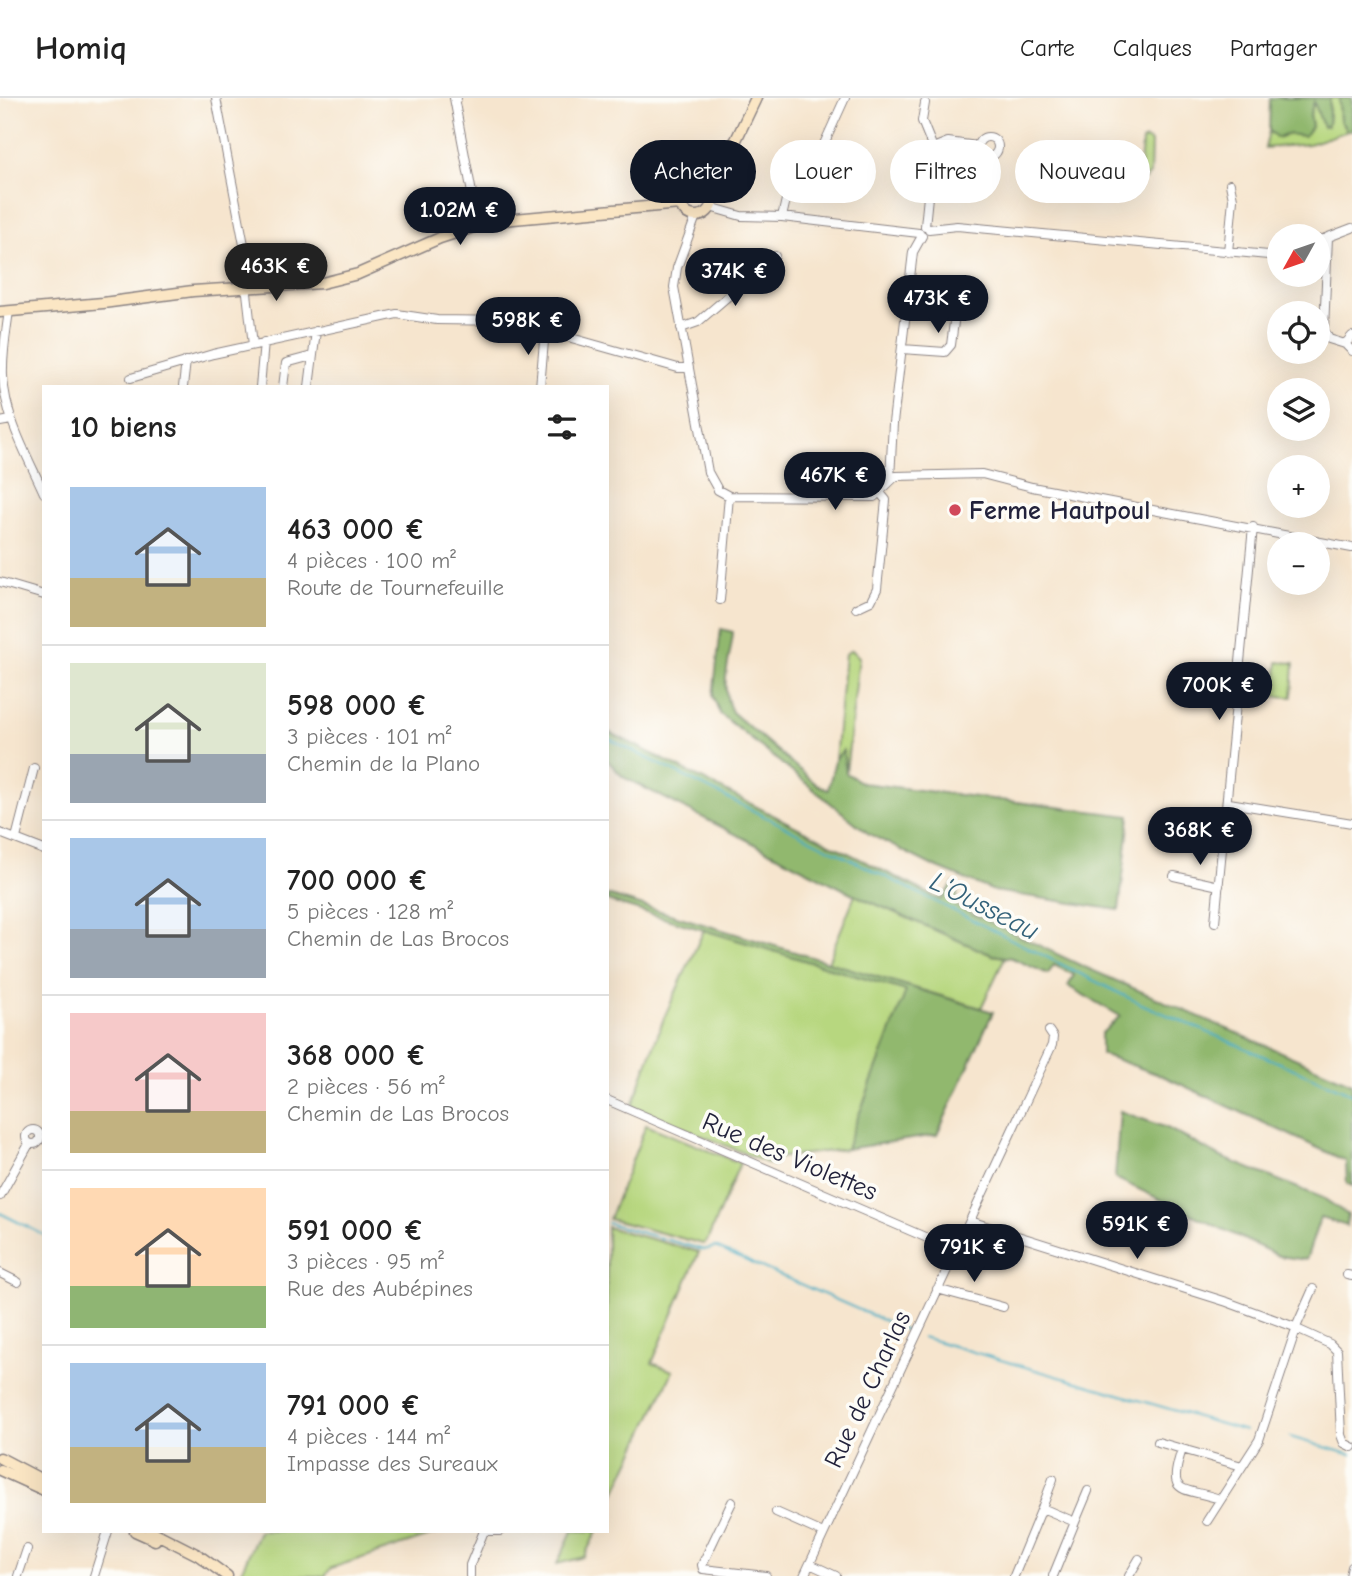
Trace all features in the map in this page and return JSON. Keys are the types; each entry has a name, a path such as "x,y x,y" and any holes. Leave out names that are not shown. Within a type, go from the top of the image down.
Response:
{"street":[{"path":"216,98 249,271 253,345"},
{"path":"457,98 454,99 478,225"},
{"path":"736,140 756,98"},
{"path":"782,217 788,191 824,144 845,98"},
{"path":"925,103 922,121 930,140"},
{"path":"1228,252 1233,199 1230,184"},
{"path":"710,203 710,207"},
{"path":"926,203 923,231 914,248 890,478 881,494 860,498 729,496 718,490 708,472 681,328 675,276 696,216 710,207 741,216 782,217 923,231 957,226 1267,255"},
{"path":"42,489 11,420 3,377 4,311 75,306 184,292 306,285 341,279 478,225 536,215 680,204 687,214 696,216"},
{"path":"1330,236 1352,228"},
{"path":"681,328 698,322 775,256"},
{"path":"1326,287 1324,330 1329,339 1345,344 1352,351"},
{"path":"902,349 944,352 951,345 957,299"},
{"path":"131,378 264,342 397,314 437,320 511,321 678,368 688,368"},
{"path":"540,385 545,330"},
{"path":"309,385 316,331"},
{"path":"1345,344 1352,336"},
{"path":"260,385 264,342"},
{"path":"284,385 286,363 312,356"},
{"path":"183,385 186,361"},
{"path":"0,422 11,420"},
{"path":"890,478 915,474 982,474 1352,548"},
{"path":"856,608 871,601 877,589 886,500 881,494"},
{"path":"720,600 729,496"},
{"path":"1215,922 1229,803 1236,687 1252,527"},
{"path":"0,582 42,594"},
{"path":"16,838 34,768"},
{"path":"1229,803 1352,823"},
{"path":"0,833 42,849"},
{"path":"1174,876 1219,886"},
{"name":"Rue de Charlas","path":"804,1576 1052,1045 1054,1037 1049,1031"},
{"name":"Rue des Violettes","path":"609,1101 956,1250"},
{"path":"0,1196 29,1144"},
{"path":"970,1221 1227,1302 1330,1344 1337,1351 1341,1435 1344,1443 1352,1447"},
{"path":"0,1273 18,1282"},
{"path":"937,1289 1003,1307"},
{"path":"1207,1521 1259,1440 1296,1328 1313,1289"},
{"path":"1158,1442 1242,1466"},
{"path":"1182,1449 1174,1476 1175,1482 1180,1487 1220,1499"},
{"path":"0,1458 42,1480"},
{"path":"0,1470 42,1489"},
{"path":"1014,1576 1054,1479"},
{"path":"1053,1576 1088,1491"},
{"path":"732,1502 702,1565 703,1569 766,1576"},
{"path":"1042,1508 1075,1522"},
{"path":"776,1512 823,1533"},
{"path":"94,1576 107,1533"},
{"path":"139,1533 226,1575"},
{"path":"155,1533 198,1555 212,1567"},
{"path":"470,1576 470,1565 485,1533"},
{"path":"18,1576 27,1549"},
{"path":"1129,1576 1139,1559"},
{"path":"810,1564 836,1576"},
{"path":"1350,1576 1352,1567"}],"green space":[{"path":"1270,98 1330,98 1328,125 1323,127 1314,102 1310,114 1312,126 1304,136 1286,134 1277,138 1269,131"},
{"path":"1330,98 1339,98 1340,121 1348,131 1309,144 1265,148 1269,131 1277,138 1312,126 1310,114 1314,101 1328,125"},
{"path":"1339,98 1352,98 1352,131 1348,131 1340,121"},
{"path":"721,629 733,632 726,672 726,692 732,712 816,784 828,790 835,760 843,750 846,773 862,783 1130,816 1119,910 994,891 933,866 869,834 720,714 713,696"},
{"path":"852,650 859,657 846,773 843,751 835,760 845,654"},
{"path":"1278,662 1294,663 1292,697 1275,696"},
{"path":"609,732 935,897 942,899 954,883 958,887 956,906 1080,965 1352,1083 1352,1186 1347,1183 1346,1161 1165,1077 1101,1054 1101,1034 1120,1016 1068,986 1074,975 1054,965 1048,974 1012,958 992,955 855,895 623,777 609,762"},
{"path":"855,895 992,955 1005,957 981,1008 828,962"},
{"path":"609,896 993,1012 937,1135 846,1149 906,991 609,902"},
{"path":"704,930 907,991 846,1149 777,1158 774,1166 632,1106 664,1018"},
{"path":"1120,1111 1167,1128 1221,1157 1323,1198 1348,1215 1347,1226 1320,1218 1306,1260 1279,1256 1115,1178"},
{"path":"646,1125 740,1163 707,1241 703,1244 609,1219"},
{"path":"609,1228 699,1252 652,1363 673,1371 609,1505"},
{"path":"258,1533 439,1533 331,1568 325,1576 239,1576"},
{"path":"571,1533 596,1533 584,1557 557,1564"}],"waterway":[{"name":"L'Ousseau","path":"609,739 1137,1002 1352,1094"},
{"path":"0,1213 42,1234"},
{"path":"609,1224 704,1250 715,1247 910,1332"},
{"path":"922,1337 1245,1431"},
{"path":"1290,1437 1352,1455"}],"place":[{"name":"Ferme Hautpoul","path":"955,510"}]}
